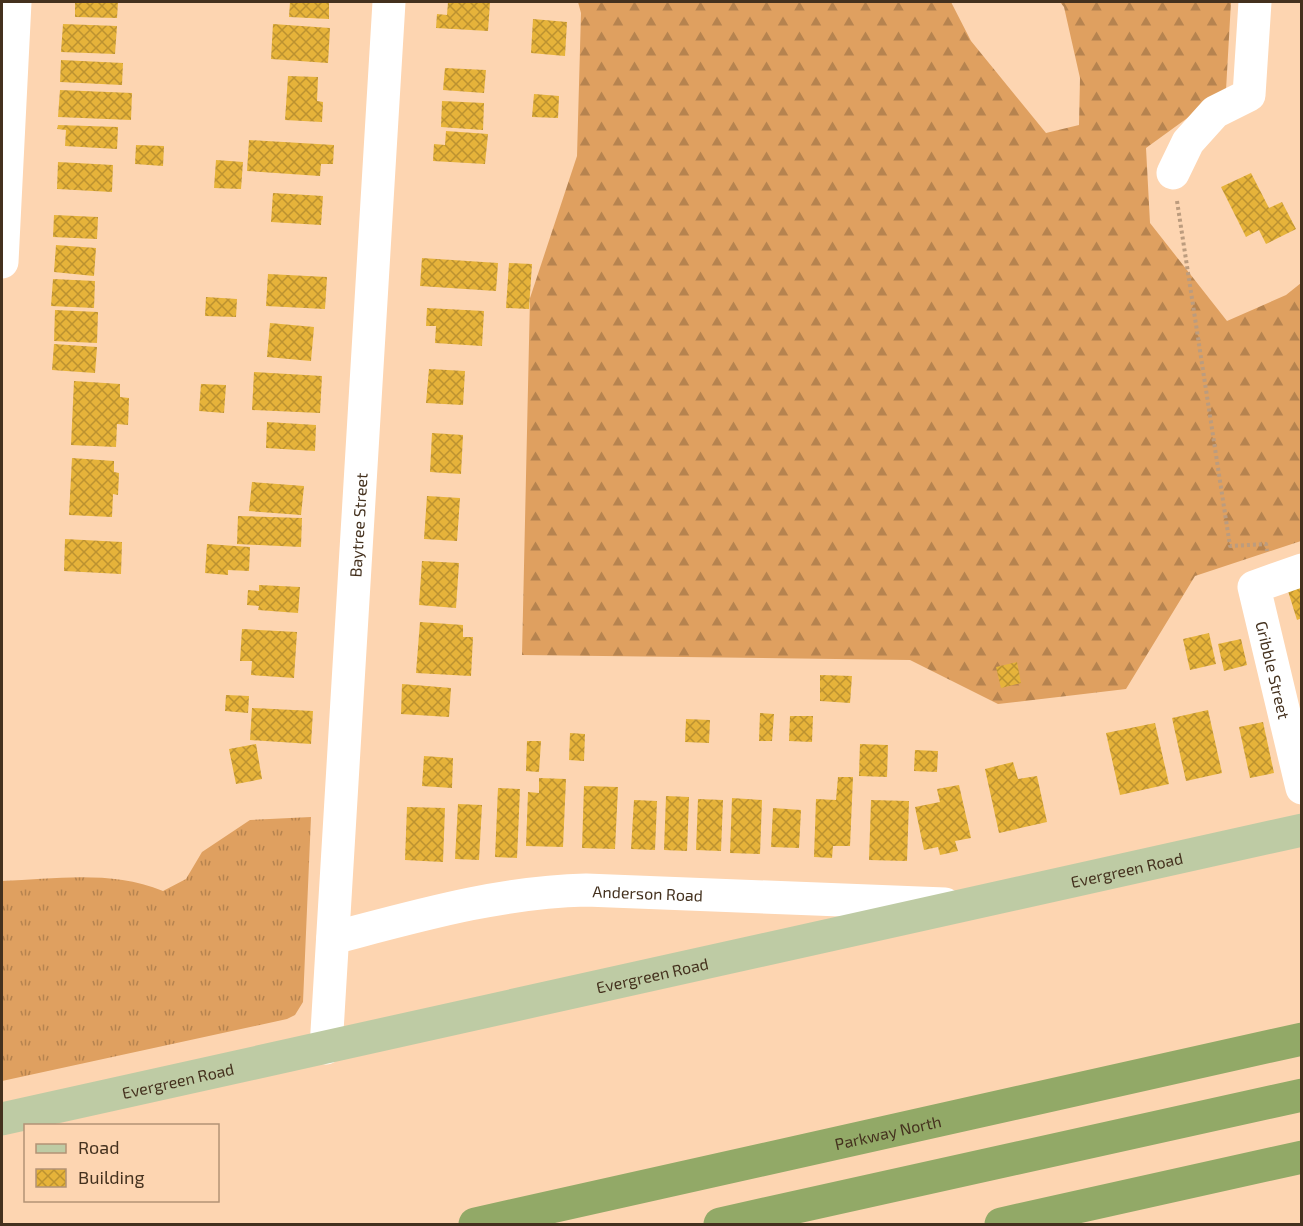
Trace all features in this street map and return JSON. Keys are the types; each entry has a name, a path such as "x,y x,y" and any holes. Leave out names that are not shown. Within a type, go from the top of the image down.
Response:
{"highway":[{"name":"Parkway North","path":"475,1224 1302,1039"},
{"path":"720,1224 1302,1095"},
{"path":"1001,1224 1302,1157"}],"main road":[{"name":"Evergreen Road","path":"2,1119 1302,830"}],"street":[{"path":"2,262 15,2"},
{"name":"Baytree Street","path":"326,1048 389,2"},
{"path":"1173,173 1188,142 1215,112 1249,95 1255,2"},
{"path":"1263,584 1302,570"},
{"name":"Gribble Street","path":"1263,584 1302,788"},
{"name":"Anderson Road","path":"333,938 462,905 544,891 586,890 968,905"}],"path":[{"path":"1173,173 1230,546 1266,544 1263,584"}],"green space":[{"path":"578,2 951,2 971,41 1046,133 1079,125 1080,78 1064,7 1060,2 1231,2 1226,90 1146,148 1150,223 1227,321 1286,295 1301,283 1301,541 1195,576 1126,689 998,704 910,660 522,655 530,298 577,156 581,13"},
{"path":"311,817 303,1002 295,1015 287,1019 2,1081 2,881 103,878 143,884 163,891 186,879 202,852 250,820"}],"building":[{"path":"75,2 118,2 117,18 75,17"},
{"path":"290,2 329,2 329,19 289,17"},
{"path":"448,2 490,2 488,31 436,28 437,14 447,15"},
{"path":"533,19 567,22 565,56 531,53"},
{"path":"63,24 117,26 115,54 61,52"},
{"path":"273,24 330,28 328,63 271,59"},
{"path":"61,60 123,63 122,85 60,82"},
{"path":"445,68 486,70 484,93 443,90"},
{"path":"288,76 318,77 317,101 323,102 322,122 285,120"},
{"path":"60,90 132,93 131,120 58,117"},
{"path":"534,94 559,96 558,118 532,117"},
{"path":"442,101 484,103 483,130 441,127"},
{"path":"58,125 118,127 117,149 65,146 66,130 57,129"},
{"path":"446,131 488,134 485,164 433,161 434,144 445,145"},
{"path":"249,140 334,145 333,164 321,164 320,176 247,171"},
{"path":"136,145 164,146 163,166 135,164"},
{"path":"216,160 243,162 241,189 214,188"},
{"path":"58,162 113,165 112,192 57,189"},
{"path":"1251,173 1269,208 1282,202 1296,229 1266,244 1259,230 1246,237 1221,187"},
{"path":"273,193 323,196 321,225 271,222"},
{"path":"54,215 98,217 97,239 53,237"},
{"path":"56,245 96,248 94,276 54,272"},
{"path":"422,258 498,263 496,291 420,286"},
{"path":"509,263 532,264 529,309 506,308"},
{"path":"268,274 327,277 325,309 266,306"},
{"path":"53,279 95,281 94,308 51,306"},
{"path":"206,297 237,299 236,317 205,316"},
{"path":"427,308 484,311 482,346 435,343 436,326 426,326"},
{"path":"55,310 98,312 97,343 54,341"},
{"path":"270,323 314,327 311,361 267,357"},
{"path":"54,344 97,347 95,373 52,370"},
{"path":"429,369 465,371 463,405 426,403"},
{"path":"254,372 322,376 320,413 252,410"},
{"path":"74,381 120,384 120,397 129,398 128,425 117,424 116,447 71,445"},
{"path":"201,384 226,385 224,413 199,411"},
{"path":"267,422 316,425 315,451 266,448"},
{"path":"432,433 463,435 461,474 430,472"},
{"path":"72,458 114,461 114,472 119,473 118,495 113,494 112,517 69,515"},
{"path":"252,482 304,486 301,515 249,511"},
{"path":"427,496 460,498 457,541 424,539"},
{"path":"238,516 302,518 301,547 237,544"},
{"path":"65,539 122,542 121,574 64,571"},
{"path":"207,544 250,547 249,571 228,570 228,575 205,573"},
{"path":"422,561 459,563 456,608 419,605"},
{"path":"259,585 300,587 298,613 258,610 259,606 247,605 248,590 259,591"},
{"path":"1302,587 1302,618 1297,620 1288,591"},
{"path":"420,622 463,625 463,637 473,637 471,676 416,673"},
{"path":"242,629 297,632 294,678 251,675 252,661 240,661"},
{"path":"1209,633 1216,664 1190,670 1183,639"},
{"path":"1241,639 1247,665 1224,671 1218,644"},
{"path":"1017,662 1021,683 1001,688 996,667"},
{"path":"820,675 852,676 850,703 820,701"},
{"path":"402,684 451,688 449,717 401,714"},
{"path":"226,695 249,696 248,713 225,711"},
{"path":"252,708 313,711 311,744 250,740"},
{"path":"1208,710 1222,773 1186,781 1172,718"},
{"path":"760,713 774,714 772,741 759,741"},
{"path":"790,716 813,716 812,742 789,741"},
{"path":"686,719 710,720 709,743 685,742"},
{"path":"1263,722 1274,773 1250,778 1239,727"},
{"path":"1155,723 1169,784 1120,795 1106,733"},
{"path":"570,733 585,734 584,761 569,760"},
{"path":"527,741 541,741 539,772 526,771"},
{"path":"256,744 262,779 236,784 229,749"},
{"path":"860,744 888,745 887,777 859,776"},
{"path":"915,750 938,751 937,772 914,771"},
{"path":"424,756 453,758 452,788 422,786"},
{"path":"1013,762 1018,779 1037,776 1047,822 999,833 985,769"},
{"path":"838,777 853,777 850,846 833,846 832,858 814,857 816,799 836,800"},
{"path":"539,778 566,779 563,847 526,846 528,792 539,793"},
{"path":"959,785 971,838 955,841 958,851 940,855 938,847 924,850 915,807 940,802 937,789"},
{"path":"584,786 618,787 615,849 582,848"},
{"path":"498,788 520,789 517,858 495,857"},
{"path":"666,796 689,797 687,851 664,850"},
{"path":"732,798 762,800 760,854 730,853"},
{"path":"698,799 723,800 721,851 696,850"},
{"path":"634,800 657,801 655,850 631,849"},
{"path":"871,800 909,801 907,861 869,860"},
{"path":"458,804 482,805 479,860 455,859"},
{"path":"407,807 445,808 443,862 405,860"},
{"path":"773,808 801,810 799,848 771,847"}]}
